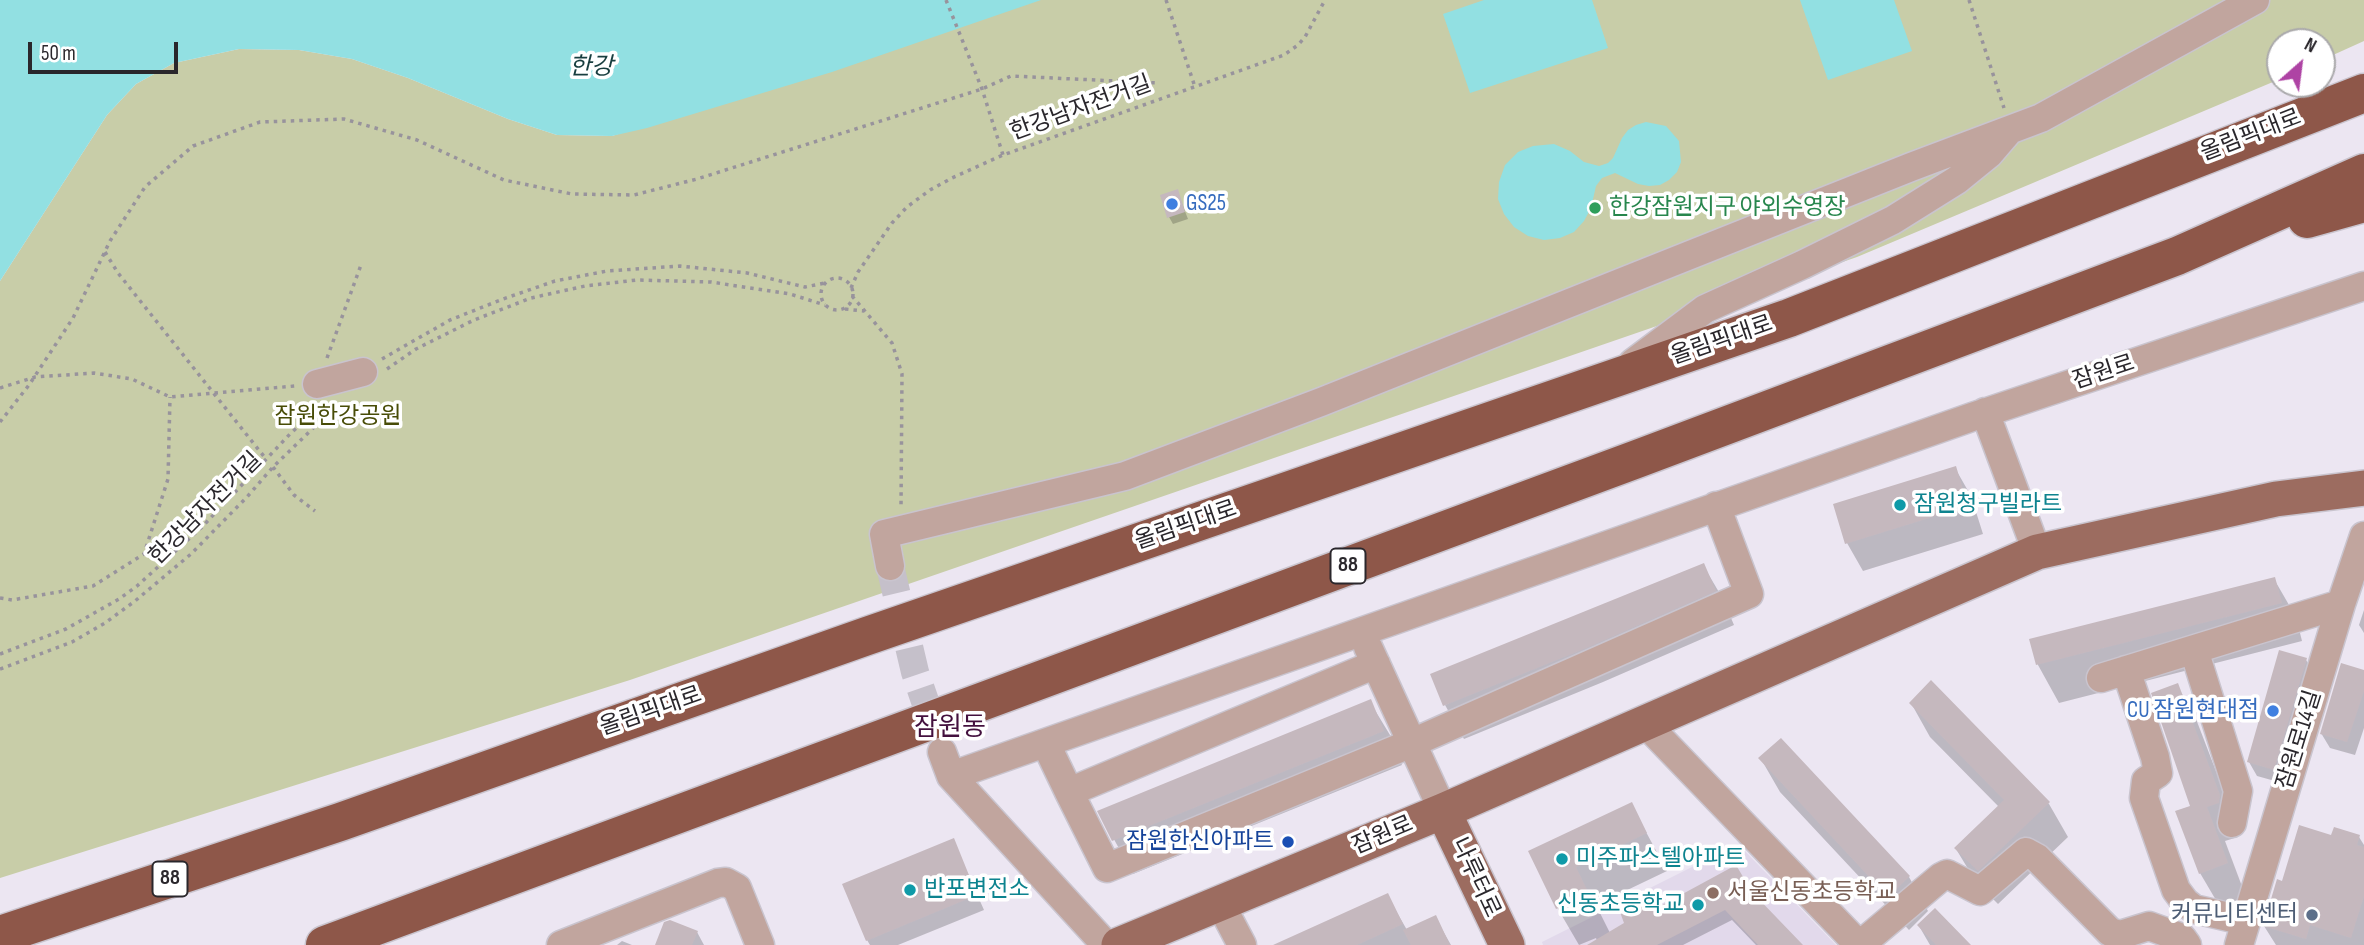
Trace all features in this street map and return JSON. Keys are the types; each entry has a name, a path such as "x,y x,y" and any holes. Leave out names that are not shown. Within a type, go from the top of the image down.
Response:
{"highway":[{"path":"2243,139 2321,89 2364,72"},
{"name":"올림픽대로","path":"0,935 353,817 878,632 1789,318 2364,93"},
{"name":"88","path":"326,945 2177,256 2364,173"},
{"path":"2177,256 2364,203"}],"main road":[{"name":"잠원로","path":"1119,945 1443,811 2037,552 2276,499 2364,488"},
{"name":"나루터로","path":"1443,811 1507,945"}],"street":[{"path":"890,566 884,534 1125,476 1303,409 2041,118 2255,0"},
{"path":"1612,379 1705,309 1894,220 1957,180 1989,154 2011,128"},
{"name":"잠원로","path":"1106,945 947,764 1046,744 1985,412 2364,286"},
{"path":"321,392 374,371"},
{"path":"1985,412 2037,552"},
{"path":"1046,744 1107,868 1412,743 1749,594 1716,506"},
{"name":"잠원로14길","path":"2242,933 2364,536"},
{"path":"2242,933 2194,909 2176,890 2144,798 2146,781 2158,773 2155,757 2114,674 2341,604"},
{"path":"1362,632 1443,811"},
{"path":"2194,650 2238,791 2232,823"},
{"path":"1069,792 1376,664"},
{"path":"1644,723 1859,945 1941,877 1947,874 1980,891 2026,852 2037,858 2110,932 2120,935 2149,926 2182,938 2187,945"},
{"path":"561,945 726,882 737,888 760,945"},
{"path":"1220,903 1242,945"}],"path":[{"path":"946,0 982,89 1003,155"},
{"path":"1166,0 1195,86"},
{"name":"한강남자전거길","path":"851,288 858,272 892,223 907,207 951,178 1003,155 1269,61 1292,50 1305,37 1325,0"},
{"path":"1969,0 2011,128"},
{"path":"0,422 73,318 105,252 145,187 194,146 260,122 344,119 417,140 504,180 572,194 634,195 697,179 982,89 1011,76 1158,83"},
{"path":"105,252 118,273 266,459"},
{"path":"0,388 34,377 94,373 132,379 170,397 213,393 321,392 361,265"},
{"path":"374,371 395,350 450,320 555,281 607,271 680,266 747,273 805,287 842,279 858,272"},
{"path":"374,371 444,334 506,307 558,291 610,283 661,279 711,282 808,298 834,310 844,308 864,311"},
{"path":"842,279 851,288 852,296 844,308"},
{"path":"555,281 558,291"},
{"path":"825,283 821,297 825,305"},
{"path":"852,296 892,343 902,374 901,530"},
{"name":"한강남자전거길","path":"0,654 66,629 128,593 180,549 266,459 321,392"},
{"path":"0,598 12,600 93,586 144,554 168,479 170,397"},
{"name":"한강남자전거길","path":"0,669 72,642 135,601 191,554 247,497 272,467 341,403"},
{"path":"272,467 295,495 315,511"}],"shaded area":[{"name":"서울신동초등학교","path":"1738,844 1836,945 1543,945 1542,942"}],"green space":[{"name":"잠원한강공원","path":"1039,0 2364,0 2364,41 2336,54 2336,28 2266,28 2266,85 1857,257 630,680 0,878 0,281 107,115 136,84 174,63 239,49 299,50 352,59 557,135 612,136"}],"water":[{"name":"한강","path":"0,0 1041,0 832,72 612,136 557,135 352,59 299,50 239,49 174,63 136,84 107,115 0,281"},
{"path":"1484,0 1592,0 1608,48 1470,93 1443,14"},
{"path":"1800,0 1894,0 1912,51 1828,80"},
{"path":"1646,122 1666,126 1679,141 1681,162 1677,172 1669,180 1660,185 1649,186 1615,173 1602,178 1596,186 1591,208 1584,221 1574,232 1560,238 1544,240 1528,236 1514,227 1504,214 1498,199 1499,182 1505,165 1518,152 1533,146 1554,144 1570,151 1584,162 1599,166 1613,158 1628,130"}],"building":[{"name":"GS25","path":"1178,189 1185,212 1167,218 1160,195"},
{"name":"잠원청구빌라트","path":"1956,466 1968,506 1845,544 1833,504"},
{"path":"1704,563 1716,591 1584,649 1443,706 1430,674"},
{"path":"2275,577 2282,603 2036,665 2029,639"},
{"path":"2279,650 2307,658 2274,770 2247,762"},
{"path":"2341,663 2364,670 2364,691 2347,742 2320,734"},
{"path":"1931,680 2050,802 1978,871 1954,848 2004,800 1909,703"},
{"path":"2178,683 2220,795 2219,803 2207,807 2228,863 2199,874 2175,811 2190,806 2151,693"},
{"path":"1371,699 1384,731 1112,841 1097,811"},
{"path":"1781,738 1910,876 1888,897 1758,758"},
{"name":"미주파스텔아파트","path":"1632,802 1647,833 1576,867 1589,894 1556,909 1528,851"},
{"path":"2299,825 2331,835 2334,827 2360,835 2357,845 2364,847 2364,896 2351,938 2310,925 2306,939 2263,926 2277,879 2282,881"},
{"name":"반포변전소","path":"954,838 977,895 866,941 842,884"},
{"name":"신동초등학교","path":"1736,865 1752,892 1803,945 1758,945 1725,910 1657,945 1587,945 1624,923 1620,912 1648,899 1653,910"},
{"path":"1388,893 1403,924 1357,945 1273,945"},
{"path":"1935,908 1971,945 1936,945 1917,925"},
{"path":"1436,915 1450,945 1411,945 1403,930"},
{"path":"670,920 698,931 692,945 655,945 664,922"}],"tunnel":[{"path":"890,566 915,672 938,739"}],"place":[{"name":"GS25","path":"1172,204"},
{"name":"한강잠원지구 야외수영장","path":"1595,208"},
{"name":"잠원청구빌라트","path":"1900,505"},
{"name":"CU 잠원현대점","path":"2273,711"},
{"name":"잠원한신아파트","path":"1288,842"},
{"name":"미주파스텔아파트","path":"1562,859"},
{"name":"반포변전소","path":"910,890"},
{"name":"서울신동초등학교","path":"1713,893"},
{"name":"신동초등학교","path":"1698,905"},
{"name":"커뮤니티센터","path":"2312,915"}],"district":[{"name":"잠원동","path":"950,728"}]}
